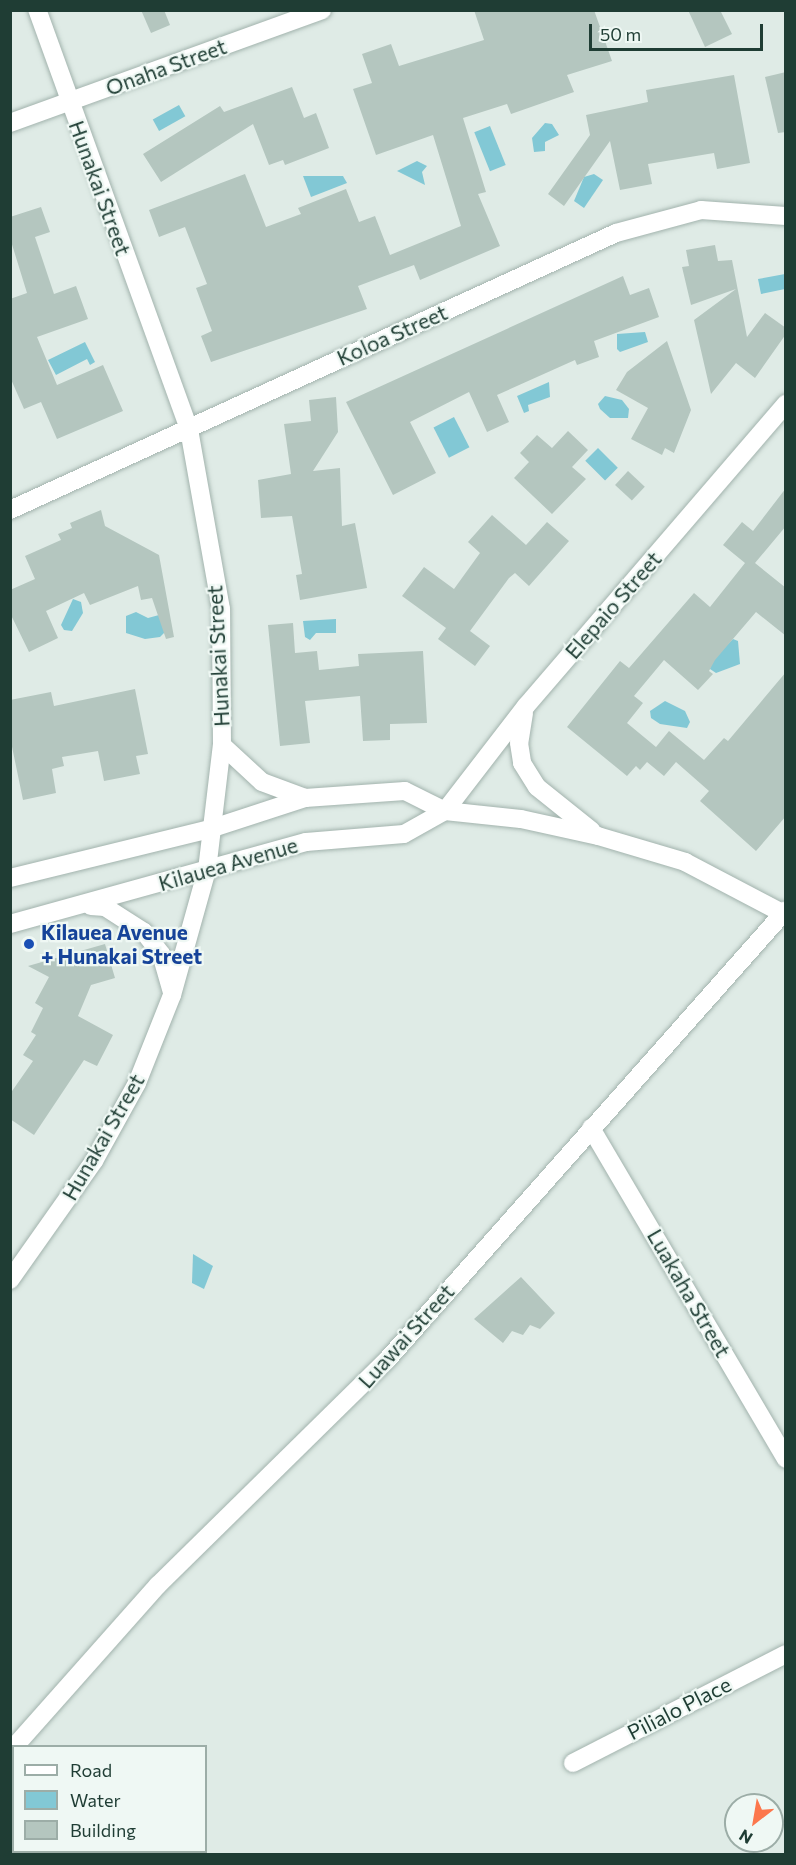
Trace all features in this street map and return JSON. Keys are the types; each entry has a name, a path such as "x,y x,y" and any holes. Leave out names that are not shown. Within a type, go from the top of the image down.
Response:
{"street":[{"name":"Hunakai Street","path":"10,1280 94,1161 137,1083 172,995 207,870 222,744 220,609 189,429 37,10"},
{"name":"Onaha Street","path":"10,123 322,10"},
{"name":"Koloa Street","path":"10,510 616,233 701,210 786,216"},
{"name":"Elepaio Street","path":"445,811 526,706 786,404"},
{"path":"526,706 519,742 522,763 537,787 598,836"},
{"path":"222,744 262,782 305,798"},
{"name":"Kilauea Avenue","path":"10,878 213,828 305,798 405,791 445,811 521,819 598,836 685,862 785,913"},
{"name":"Kilauea Avenue","path":"10,924 306,842 404,834 445,811"},
{"path":"80,906 105,906 144,932 161,954 172,995"},
{"name":"Luawai Street","path":"16,1745 158,1585 387,1360 591,1128 785,913"},
{"name":"Luakaha Street","path":"591,1128 786,1459"},
{"name":"Pilialo Place","path":"573,1763 786,1654"}],"water":[{"path":"179,105 185,116 159,131 153,120"},
{"path":"545,123 552,124 559,135 545,142 545,151 534,152 532,138"},
{"path":"490,126 506,165 490,171 474,132"},
{"path":"417,161 427,166 422,172 425,185 397,171"},
{"path":"594,174 603,180 584,208 574,201 584,177"},
{"path":"303,176 343,176 347,183 311,197"},
{"path":"785,274 785,289 761,294 758,279"},
{"path":"645,332 648,342 620,352 617,349 617,334"},
{"path":"85,342 95,362 90,365 87,359 56,375 48,360"},
{"path":"549,382 550,397 528,405 529,411 524,413 517,396"},
{"path":"605,396 622,400 629,409 628,418 610,418 600,409 598,404"},
{"path":"454,417 469,447 449,458 434,427"},
{"path":"598,448 618,468 605,481 585,461"},
{"path":"73,599 81,602 83,613 72,631 64,630 61,625"},
{"path":"136,612 148,618 159,615 168,629 160,637 145,639 126,633 126,616"},
{"path":"336,619 336,633 316,633 310,640 305,637 303,621"},
{"path":"733,639 738,641 740,664 716,673 710,669 711,661"},
{"path":"665,701 685,711 690,722 687,728 660,724 651,718 650,711"},
{"path":"193,1254 213,1266 204,1289 192,1283"}],"building":[{"path":"141,10 164,10 170,25 151,33"},
{"path":"474,10 594,10 612,61 567,75 574,92 511,114 507,104 463,118 486,192 478,194 500,246 420,280 414,265 358,286 367,309 211,362 201,336 212,331 196,288 207,284 185,227 159,237 149,210 245,174 266,227 301,214 298,208 346,189 359,222 375,216 390,255 461,226 433,135 376,155 353,89 372,83 362,54 391,44 399,66 484,40"},
{"path":"688,10 720,10 732,34 705,47"},
{"path":"786,72 786,132 778,133 765,77"},
{"path":"734,75 750,163 717,169 714,153 648,164 652,184 620,190 610,141 564,206 548,194 590,135 586,115 648,102 646,90"},
{"path":"292,87 304,118 316,113 329,148 285,165 283,160 269,165 253,124 161,182 143,154 220,106 224,112"},
{"path":"41,207 50,232 35,237 54,294 76,286 88,319 37,337 57,385 103,365 123,411 57,439 41,402 24,409 10,377 10,299 27,293 10,238 10,217"},
{"path":"715,245 718,261 732,260 747,337 765,313 786,328 786,334 755,378 736,363 711,394 694,320 736,289 691,305 682,267 689,266 686,250"},
{"path":"623,276 630,295 649,288 659,317 594,341 599,357 577,365 575,360 497,395 509,422 487,432 469,392 410,422 436,473 393,495 346,402"},
{"path":"667,341 691,410 674,453 665,448 662,455 631,439 648,408 616,390 627,372"},
{"path":"336,397 338,432 313,471 340,468 342,526 355,523 367,588 300,600 296,575 302,574 292,516 261,518 258,480 291,474 284,424 311,421 309,400"},
{"path":"568,431 588,450 572,467 586,479 552,514 514,478 529,462 520,453 537,435 552,448"},
{"path":"628,471 645,487 632,501 615,485"},
{"path":"786,488 786,526 755,563 786,588 786,636 756,612 715,660 709,671 713,674 698,690 664,660 634,696 643,703 627,723 656,747 669,731 704,760 724,738 728,741 786,672 786,816 756,851 700,801 709,791 676,762 664,776 647,762 640,770 636,766 627,776 567,727 620,661 629,668 694,593 710,607 745,563 723,545 742,522 753,531"},
{"path":"101,510 105,526 159,555 174,637 166,639 152,598 141,600 138,586 90,605 84,593 46,611 58,638 29,652 10,613 10,590 35,579 25,556 61,540 58,534 72,528 70,523"},
{"path":"492,515 526,545 547,522 569,541 529,586 515,573 509,578 470,631 490,646 475,666 438,639 446,628 402,596 424,567 454,589 480,553 468,542"},
{"path":"293,623 295,653 317,651 319,670 359,666 358,654 423,651 427,723 390,724 390,740 363,741 360,696 305,701 310,743 280,746 268,625"},
{"path":"135,689 148,754 136,756 140,774 104,781 98,751 62,757 64,766 52,769 56,793 23,800 10,737 10,700 51,692 54,706"},
{"path":"105,944 115,978 91,985 78,1016 113,1035 97,1066 84,1060 34,1135 10,1119 10,1094 33,1061 23,1055 36,1035 31,1032 43,1008 35,1003 49,977 28,966"},
{"path":"521,1277 555,1313 540,1329 530,1325 523,1335 512,1331 503,1343 474,1319"}],"place":[{"name":"Kilauea Avenue + Hunakai Street","path":"29,944"}]}
